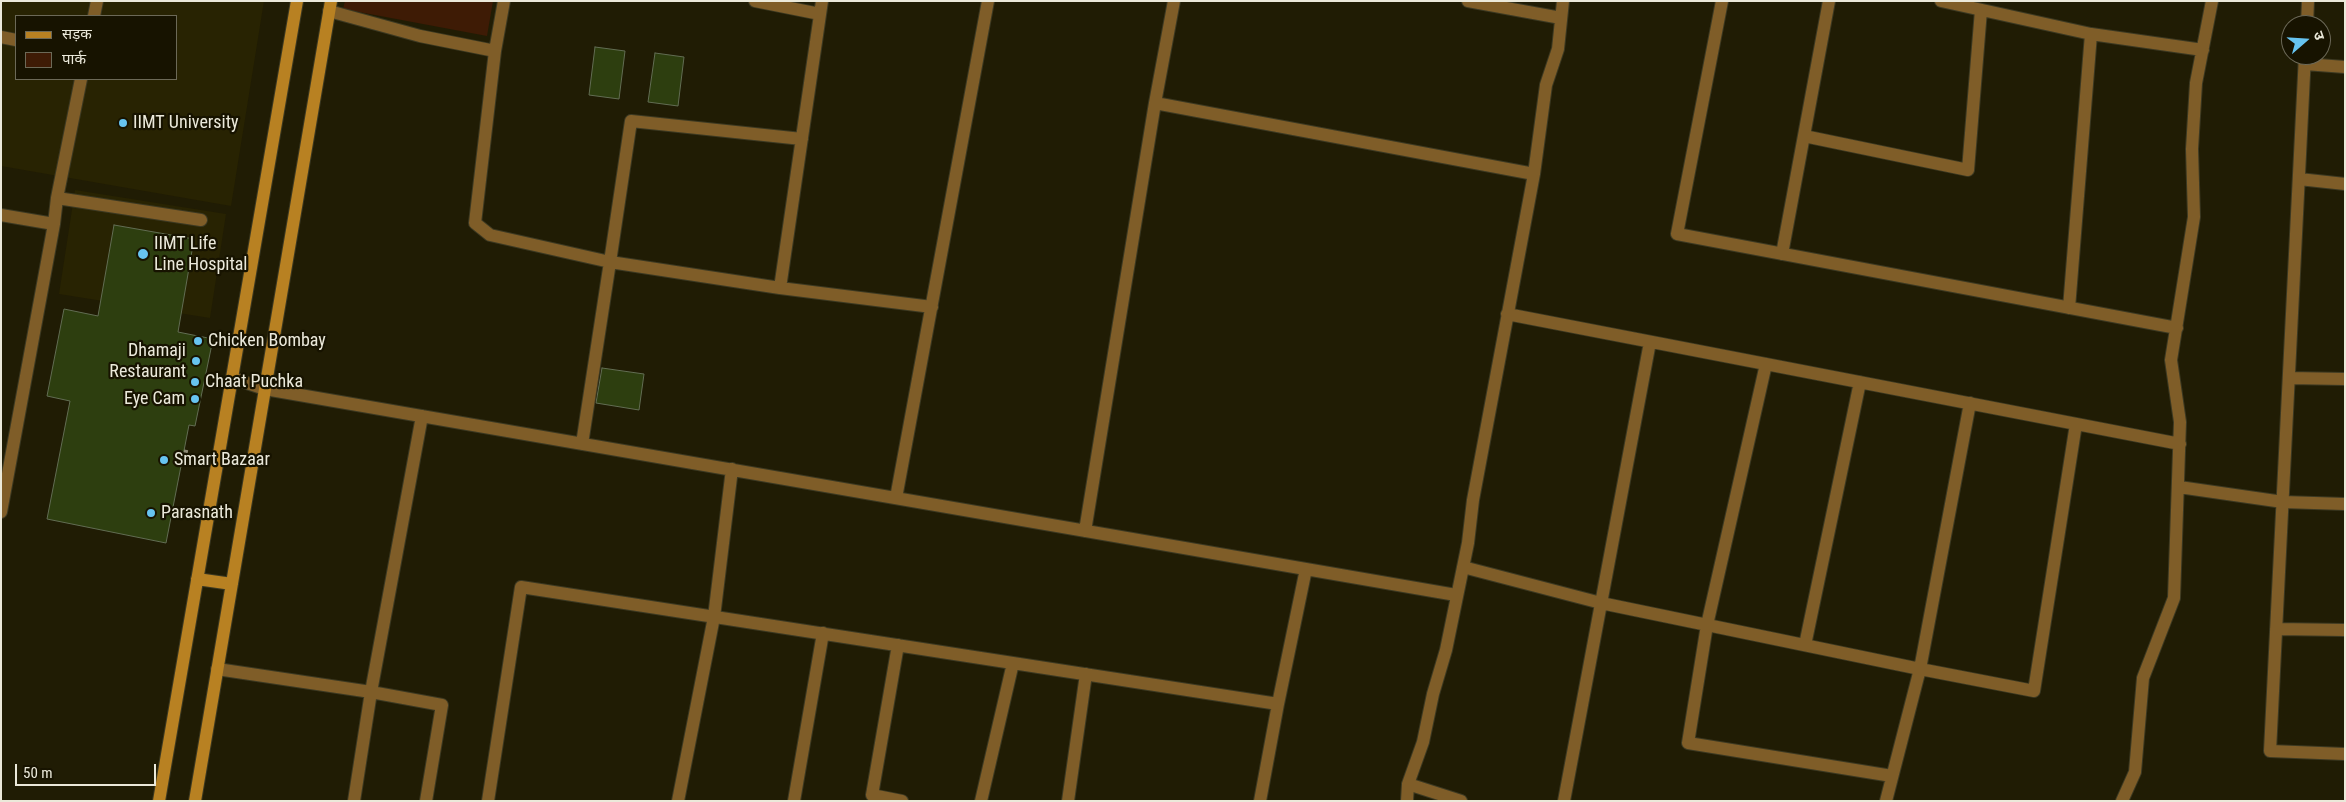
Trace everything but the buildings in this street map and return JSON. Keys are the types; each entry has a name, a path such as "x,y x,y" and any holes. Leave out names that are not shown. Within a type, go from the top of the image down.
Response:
{"street":[{"path":"94,15 97,1"},
{"path":"158,801 297,1"},
{"path":"504,1 495,51 475,223 490,235 610,262 780,288 932,307"},
{"path":"755,1 821,7 780,288"},
{"path":"896,498 988,1"},
{"path":"1085,531 1155,103 1174,1"},
{"path":"1468,1 1561,18"},
{"path":"1407,801 1408,784 1423,742 1433,694 1446,650 1463,567 1507,314 1534,174 1546,85 1558,49 1563,1"},
{"path":"1722,1 1677,234 2176,328"},
{"path":"1782,254 1829,1"},
{"path":"1941,1 2092,34 2203,50"},
{"path":"2122,801 2134,772 2143,678 2174,598 2180,487 2180,422 2171,360 2194,217 2192,149 2196,83 2212,1"},
{"path":"2307,15 2308,1"},
{"path":"195,801 330,6 420,36 495,51"},
{"path":"1804,136 1968,170 1981,10"},
{"path":"2069,308 2092,34"},
{"path":"1,37 15,40"},
{"path":"2331,64 2345,67"},
{"path":"2305,65 2270,751 2345,754"},
{"path":"1,512 4,484 81,80"},
{"path":"1155,103 1534,174"},
{"path":"582,444 631,121 802,139"},
{"path":"2299,178 2345,184"},
{"path":"57,198 201,220"},
{"path":"1,215 54,224"},
{"path":"1507,314 2180,444"},
{"path":"1564,801 1650,342"},
{"path":"1766,364 1707,625 1688,743 1892,776"},
{"path":"232,378 265,388 422,416 1456,595"},
{"path":"2289,378 2345,379"},
{"path":"1806,645 1860,382"},
{"path":"1886,801 1920,669 1970,403"},
{"path":"354,801 371,692 422,416"},
{"path":"1463,567 1601,603 2034,691 2076,424"},
{"path":"678,801 714,617 732,469"},
{"path":"2180,487 2283,502 2345,504"},
{"path":"1260,801 1306,569"},
{"path":"197,579 232,584"},
{"path":"488,801 521,587 1278,704"},
{"path":"2276,629 2345,630"},
{"path":"794,801 823,633"},
{"path":"898,645 872,795 902,801"},
{"path":"981,801 1013,663"},
{"path":"217,669 371,692 442,705 426,801"},
{"path":"1068,801 1086,674"},
{"path":"1408,784 1461,801"}],"path":[{"path":"184,451 190,452"},
{"path":"182,457 189,458"}],"shaded area":[{"name":"IIMT University","path":"1,1 264,1 231,206 1,166"},
{"name":"IIMT Life Line Hospital","path":"75,190 226,214 210,318 59,294"}],"green space":[{"path":"345,1 493,1 487,36 343,9"}],"place":[{"name":"IIMT University","path":"123,123"},
{"name":"IIMT Life Line Hospital","path":"143,254"},
{"name":"Chicken Bombay","path":"198,341"},
{"name":"Dhamaji Restaurant","path":"196,361"},
{"name":"Chaat Puchka","path":"195,382"},
{"name":"Eye Cam","path":"195,399"},
{"name":"Smart Bazaar","path":"164,460"},
{"name":"Parasnath","path":"151,513"}]}
